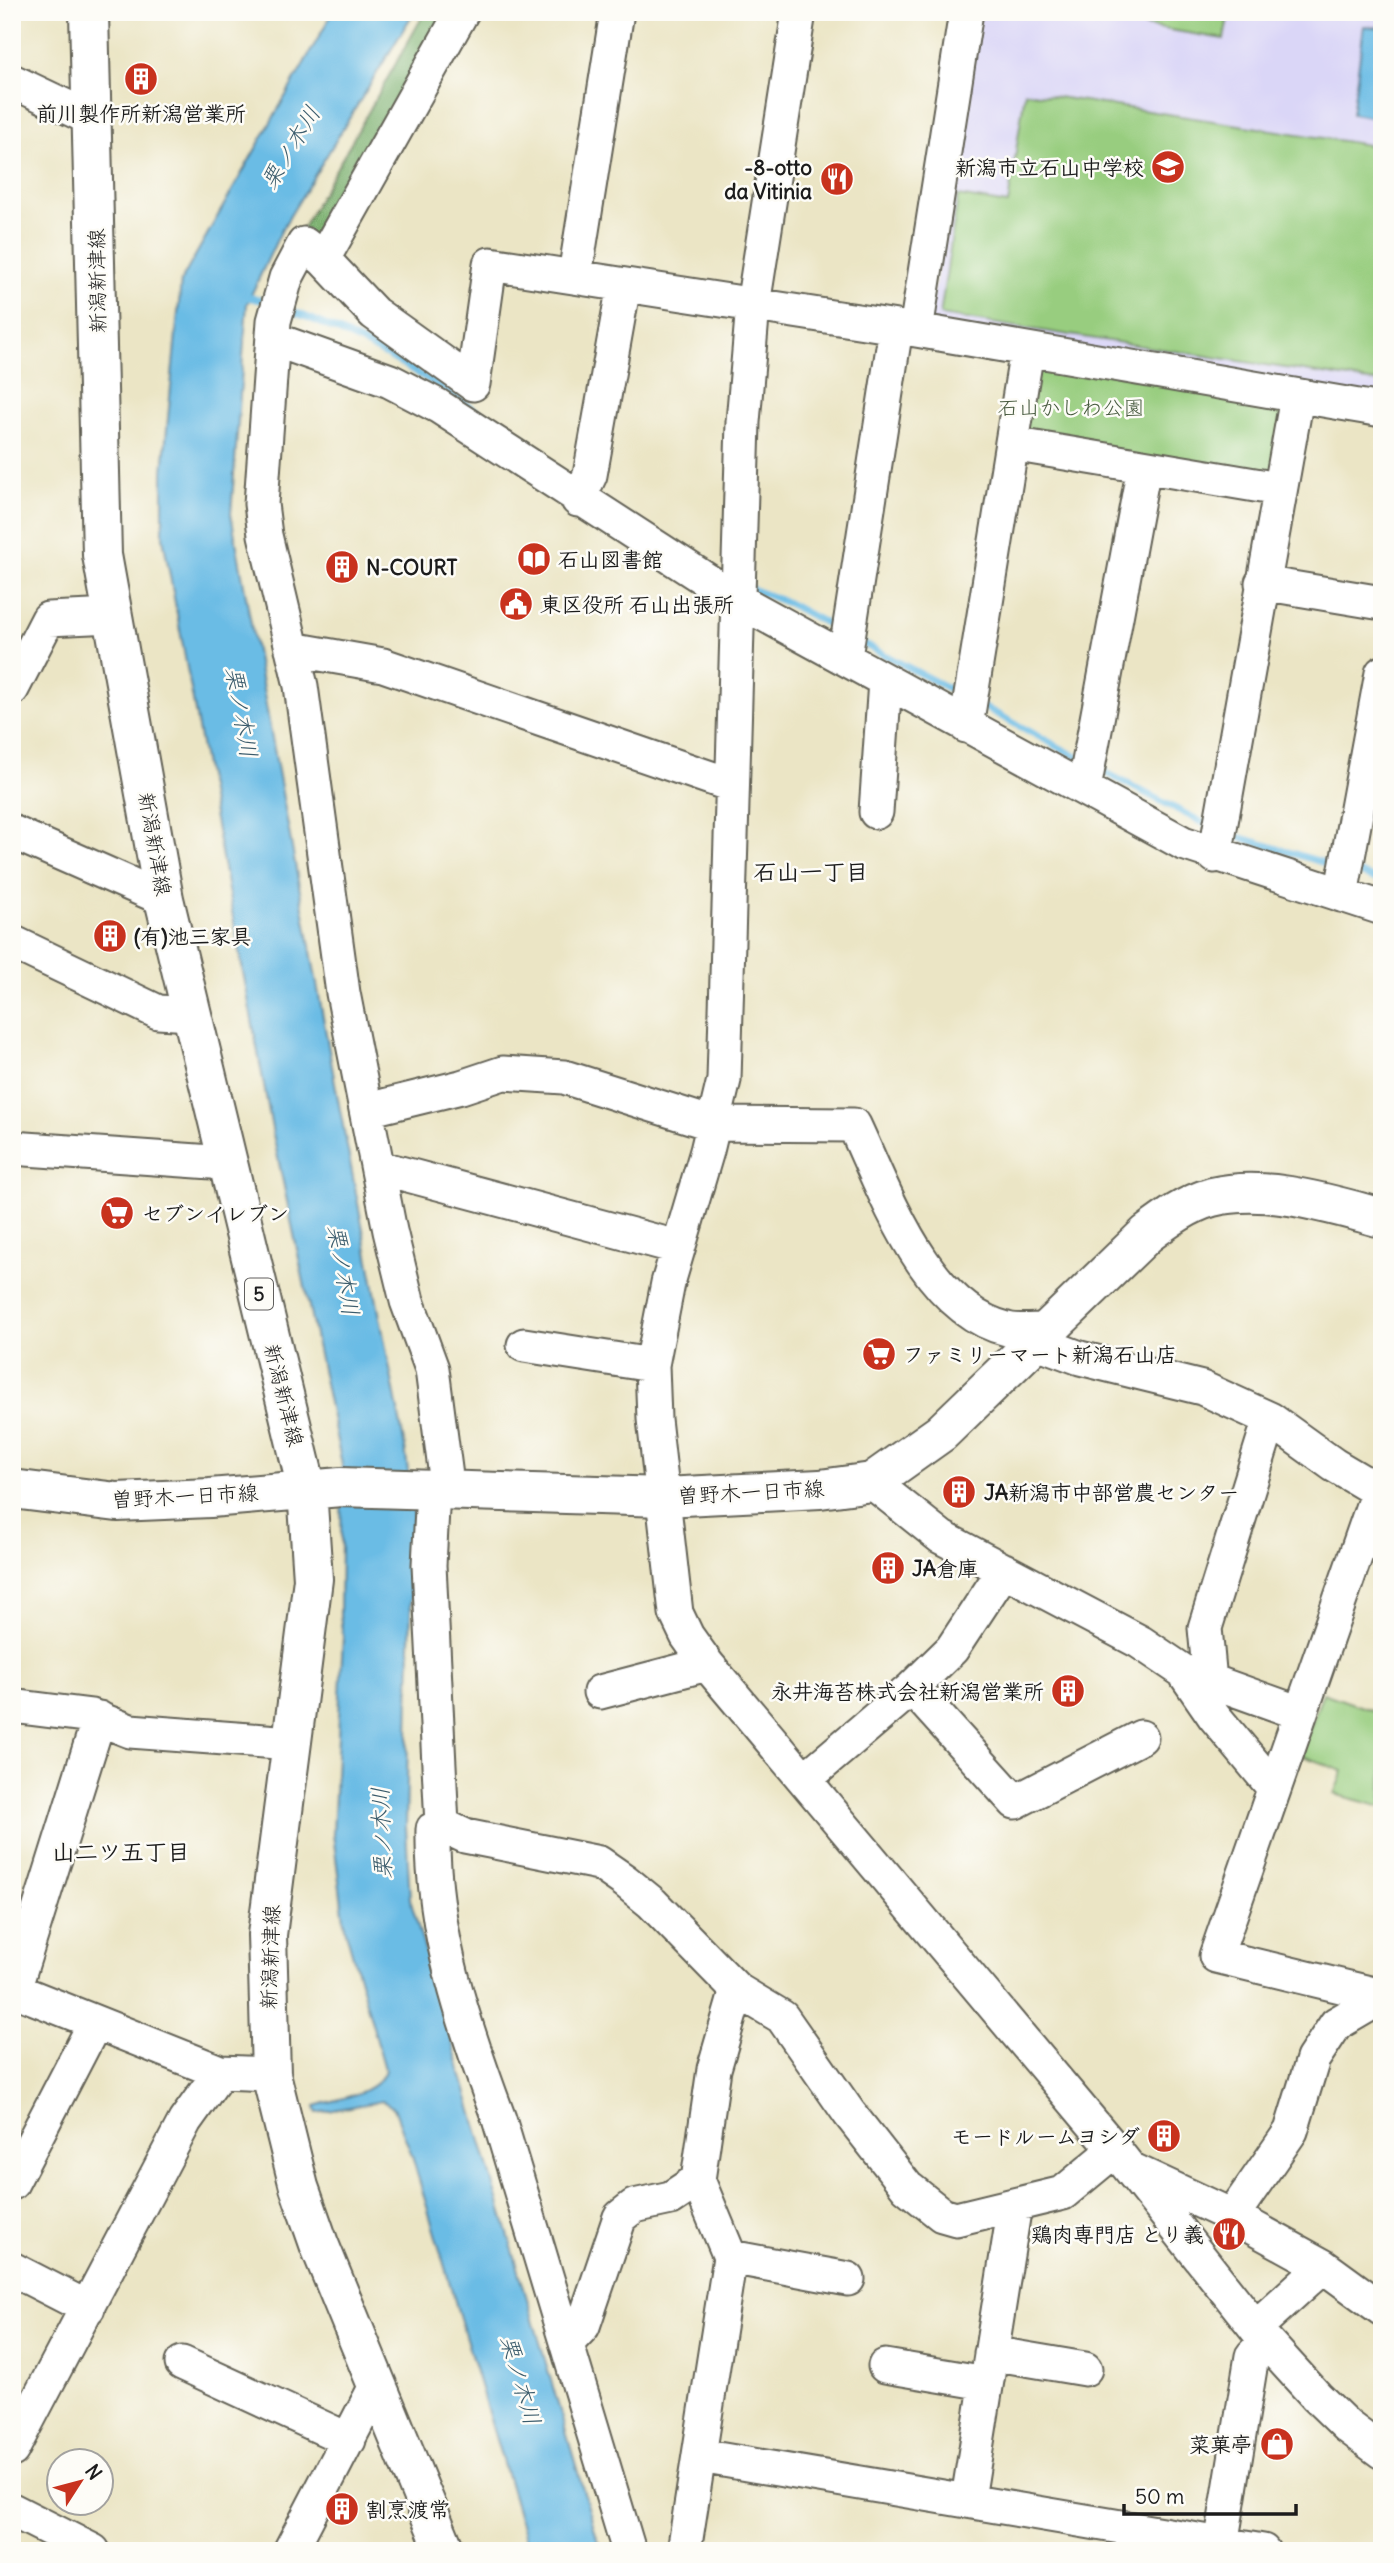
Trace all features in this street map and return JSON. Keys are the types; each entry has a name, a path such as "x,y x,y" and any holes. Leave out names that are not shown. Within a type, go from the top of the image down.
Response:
{"main road":[{"name":"新潟新津線","path":"89,12 94,120 102,555 164,899 226,1163 324,1488 267,1935 271,2074 299,2187 445,2551"},
{"name":"曽野木一日市線","path":"12,1489 117,1502 210,1498 324,1488 664,1497 820,1489 872,1482 941,1433 1039,1335 1147,1234 1184,1208 1213,1197 1244,1194 1299,1198 1382,1218"}],"street":[{"path":"323,259 462,12"},
{"path":"575,275 617,12"},
{"path":"799,12 753,305 743,422 724,1080 677,1247 652,1365 654,1419 676,1613 687,1636 707,1664 1122,2160 1261,2334 1317,2397 1382,2452"},
{"path":"845,657 965,12"},
{"path":"12,81 94,120"},
{"path":"442,1825 429,1565 432,1369 407,1301 343,993 312,759 292,649 265,535 261,504 273,339 286,278 304,244 323,259 374,313 473,384 490,264 575,275 906,329 1382,410"},
{"path":"578,500 590,475 624,285"},
{"path":"273,339 390,381 438,406 578,500 736,599 1183,843 1215,856 1382,908"},
{"path":"966,726 1027,350"},
{"path":"1215,856 1297,397"},
{"path":"1012,444 1279,489"},
{"path":"1084,789 1144,467"},
{"path":"1262,583 1382,603"},
{"path":"12,689 48,619 113,616"},
{"path":"292,649 383,665 731,785"},
{"path":"1341,895 1382,673"},
{"path":"876,812 885,681"},
{"path":"12,832 164,899"},
{"path":"12,942 158,1012 191,1014"},
{"path":"367,1110 461,1087 503,1073 564,1077 713,1124 854,1125 912,1249 965,1310 1007,1329 1039,1335 1080,1358 1202,1388 1270,1419 1334,1465 1380,1491 1216,1956 1382,1996"},
{"path":"12,1148 226,1163"},
{"path":"378,1167 677,1247"},
{"path":"524,1345 652,1365"},
{"path":"1270,1419 1205,1628 1197,1676 1214,1716 1274,1788"},
{"path":"872,1482 941,1537 1140,1642 1197,1676 1300,1713"},
{"path":"805,1779 912,1688 953,1649 1004,1570"},
{"path":"600,1692 707,1664"},
{"path":"912,1688 1016,1802 1141,1737"},
{"path":"12,1706 99,1718 130,1731 292,1743"},
{"path":"99,1718 13,1990 220,2072 271,2074"},
{"path":"629,2551 499,2119 477,2062 438,1923 432,1874 433,1829 442,1825 465,1836 508,1842 555,1857 599,1863 652,1903 737,1990 782,2017 849,2113 907,2187 942,2215 956,2219 1063,2193 1122,2160"},
{"path":"684,2551 730,2257 698,2179 714,2070 737,1990"},
{"path":"1232,2216 1292,2131 1313,2059 1336,2024 1382,1996"},
{"path":"12,2183 95,2023"},
{"path":"12,2449 185,2120 220,2072"},
{"path":"1122,2160 1323,2266 1382,2309"},
{"path":"567,2343 583,2326 620,2217 634,2206 671,2198 698,2179"},
{"path":"968,2499 1015,2205"},
{"path":"730,2257 848,2279"},
{"path":"1220,2547 1252,2356 1261,2334 1323,2266"},
{"path":"12,2269 88,2308"},
{"path":"182,2362 349,2440"},
{"path":"885,2366 1085,2369"},
{"path":"290,2551 377,2384"},
{"path":"700,2456 968,2499 1220,2547 1263,2551"},
{"path":"12,2510 93,2551"}],"shaded area":[{"name":"新潟市立石山中学校","path":"981,12 1382,12 1382,401 929,321"}],"green space":[{"path":"425,12 447,12 321,241 302,229"},
{"path":"1148,12 1229,12 1224,39 1145,26"},
{"name":"新潟市立石山中学校","path":"1025,92 1382,147 1382,383 940,315 958,196 1008,204"},
{"name":"石山かしわ公園","path":"1033,359 1288,406 1274,481 1036,441 1024,429"},
{"path":"1323,1693 1382,1714 1382,1807 1334,1794 1343,1771 1300,1755"}],"water":[{"name":"栗ノ木川","path":"333,12 414,12 282,229 247,304 231,514 340,1110 405,1447 413,1512 406,1827 410,1899 601,2551 529,2551 412,2156 394,2108 382,2101 317,2113 315,2106 367,2089 382,2077 385,2069 345,1928 333,1834 343,1636 340,1616 342,1465 273,1134 163,538 163,471 181,281"},
{"path":"1364,26 1382,28 1382,119 1352,114"}],"waterway":[{"path":"243,296 270,302"},
{"path":"287,309 388,356 482,415"},
{"path":"746,587 788,603 840,631"},
{"path":"856,640 963,696"},
{"path":"980,705 1081,759"},
{"path":"1097,768 1211,827"},
{"path":"1229,834 1338,867"},
{"path":"1353,871 1382,881"}],"place":[{"name":"前川製作所新潟営業所","path":"141,79"},
{"name":"新潟市立石山中学校","path":"1168,167"},
{"name":"-8-otto da Vitinia","path":"837,179"},
{"name":"石山図書館","path":"534,559"},
{"name":"N-COURT","path":"342,567"},
{"name":"東区役所 石山出張所","path":"516,604"},
{"name":"(有)池三家具","path":"110,936"},
{"name":"セブンイレブン","path":"117,1213"},
{"name":"ファミリーマート新潟石山店","path":"879,1354"},
{"name":"JA新潟市中部営農センター","path":"959,1492"},
{"name":"JA倉庫","path":"888,1568"},
{"name":"永井海苔株式会社新潟営業所","path":"1068,1691"},
{"name":"モードルームヨシダ","path":"1164,2136"},
{"name":"鶏肉専門店 とり義","path":"1229,2234"},
{"name":"菜菓亭","path":"1277,2444"},
{"name":"割烹渡常","path":"342,2509"}],"district":[{"name":"石山一丁目","path":"811,871"},
{"name":"山二ツ五丁目","path":"121,1851"}]}
